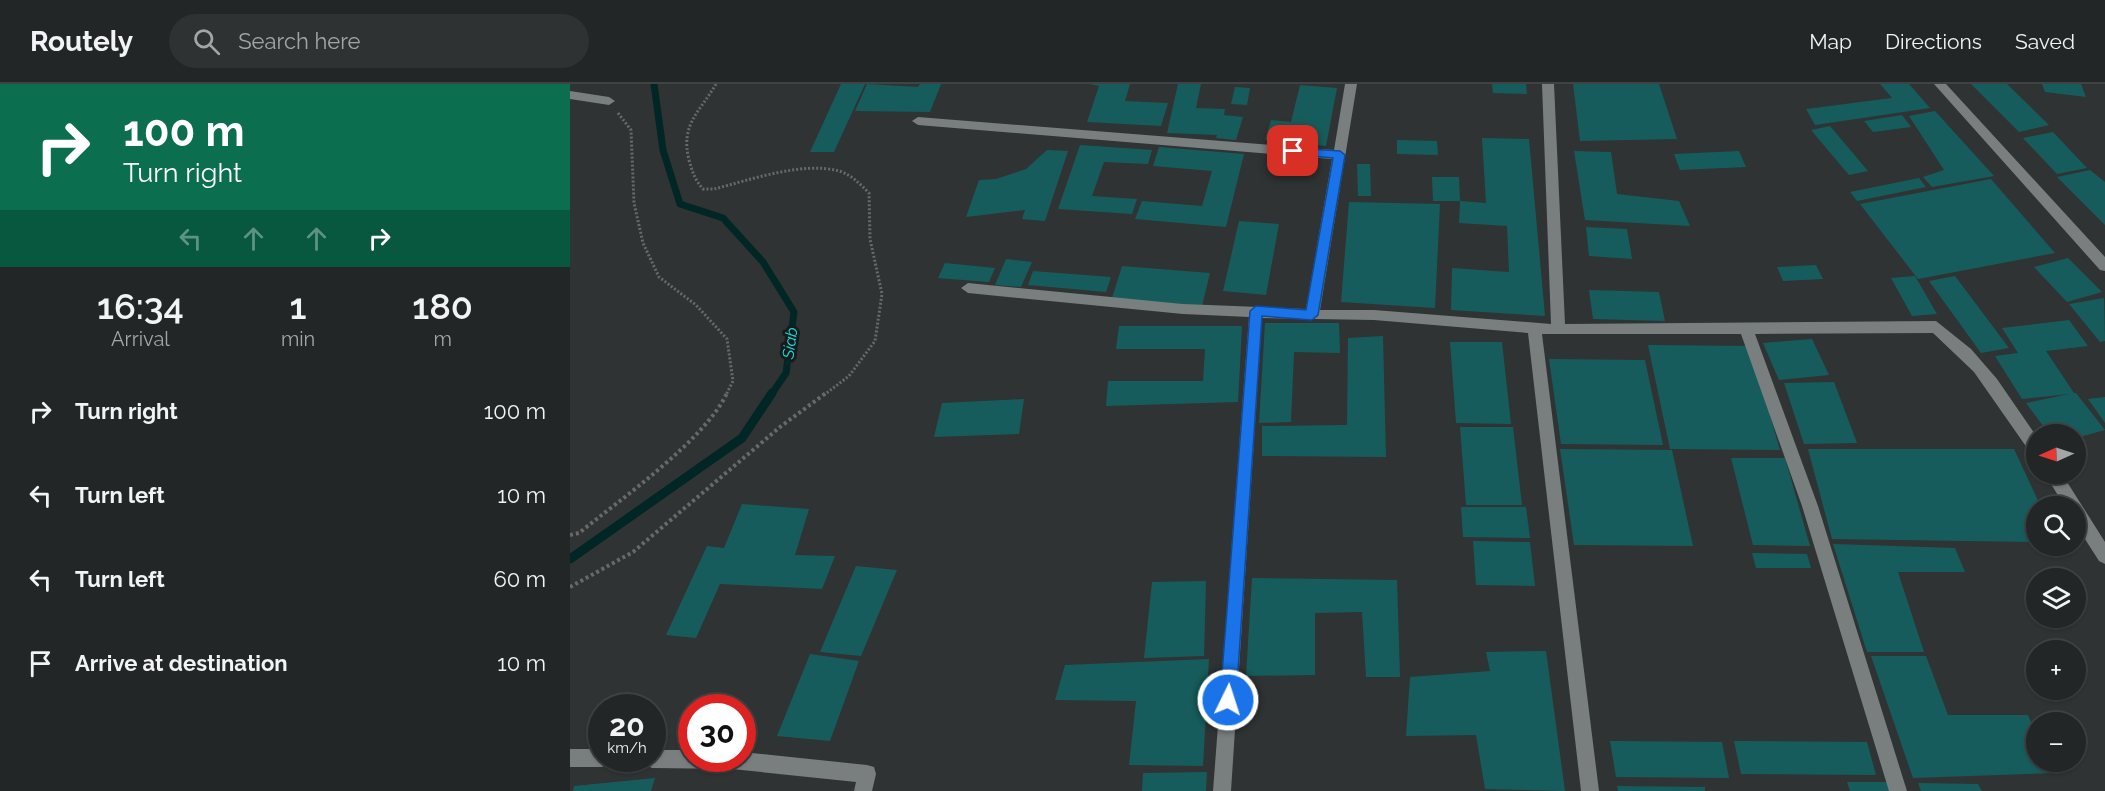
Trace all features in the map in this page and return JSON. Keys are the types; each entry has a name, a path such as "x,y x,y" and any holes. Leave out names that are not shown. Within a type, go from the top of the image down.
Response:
{"street":[{"path":"1312,315 1351,84"},
{"path":"1548,84 1558,330"},
{"path":"1940,84 2105,266"},
{"path":"570,95 609,100"},
{"path":"918,122 1340,155"},
{"path":"968,288 1183,309 1312,315 1374,315 1558,330 1936,327 1961,346 2026,432"},
{"path":"1222,791 1256,311"},
{"path":"1745,327 1810,506 1898,791"},
{"path":"1534,328 1590,791"},
{"path":"2086,527 2105,556"},
{"path":"570,758 588,758"},
{"path":"666,759 732,760 867,774 863,791"}],"path":[{"path":"570,587 633,552 780,427 849,376 875,341 882,294 870,239 868,193 857,180 839,171 816,169 781,172 714,189 703,189 695,181 684,143 688,126 716,84"},
{"path":"570,535 579,533 630,492 700,430 722,406 734,381 727,339 696,305 659,277 642,243 634,203 631,130 609,100"}],"building":[{"path":"841,84 865,84 834,152 810,152"},
{"path":"867,84 918,87 920,84 941,84 930,112 855,111"},
{"path":"1090,84 1130,84 1125,101 1168,103 1161,126 1087,122 1099,86"},
{"path":"1178,84 1201,84 1196,108 1225,109 1224,115 1243,117 1236,140 1216,138 1217,135 1167,133"},
{"path":"1492,84 1526,84 1527,94 1493,93"},
{"path":"1573,84 1659,84 1677,139 1580,141"},
{"path":"1880,84 1909,84 1930,108 1815,125 1806,109 1892,98"},
{"path":"1971,84 2007,84 2049,125 2019,132"},
{"path":"2042,84 2081,84 2086,97 2045,92"},
{"path":"1300,85 1337,88 1326,146 1265,140 1271,120 1291,122"},
{"path":"1235,87 1250,88 1247,105 1231,104"},
{"path":"1935,111 1994,176 1932,187 1923,177 1944,170 1909,116"},
{"path":"1902,115 1911,127 1873,132 1864,121"},
{"path":"1830,126 1868,171 1849,175 1811,130"},
{"path":"2053,132 2087,168 2057,174 2023,138"},
{"path":"1482,138 1529,139 1545,316 1451,310 1452,268 1509,272 1507,226 1459,223 1460,201 1486,203"},
{"path":"1397,140 1437,141 1438,155 1397,154"},
{"path":"1080,145 1152,150 1148,164 1104,162 1092,196 1137,199 1132,214 1058,209"},
{"path":"1159,147 1244,154 1226,227 1135,219 1142,201 1202,206 1212,171 1153,166"},
{"path":"1047,150 1068,151 1045,221 1022,219 1025,210 966,217 979,180 996,179 1026,169"},
{"path":"1574,151 1611,152 1617,194 1679,201 1690,226 1585,220"},
{"path":"1739,151 1746,167 1680,170 1674,154"},
{"path":"1357,164 1370,164 1371,196 1358,196"},
{"path":"2090,170 2105,182 2105,225 2057,177"},
{"path":"1432,177 1459,177 1460,201 1433,201"},
{"path":"1919,178 1926,187 1857,201 1850,192"},
{"path":"1991,179 2055,253 1918,279 1860,204"},
{"path":"1349,202 1440,204 1435,308 1341,302"},
{"path":"1239,221 1279,224 1266,295 1223,291"},
{"path":"1586,227 1627,229 1632,259 1589,256"},
{"path":"2068,258 2102,292 2067,302 2034,267"},
{"path":"1006,259 1032,262 1021,287 995,285"},
{"path":"945,263 995,268 989,282 938,278"},
{"path":"1816,265 1823,279 1783,281 1777,267"},
{"path":"1122,266 1210,273 1202,306 1112,298"},
{"path":"1033,271 1111,277 1106,292 1028,285"},
{"path":"1915,276 1937,314 1912,316 1891,278"},
{"path":"1955,276 2009,348 1981,353 1929,281"},
{"path":"1589,290 1659,292 1665,321 1593,319"},
{"path":"2104,298 2105,341 2100,342 2069,304"},
{"path":"2069,320 2088,346 2046,351 2074,393 2105,430 2086,435 2086,424 2042,424 2026,403 2069,394 2022,399 1995,356 2018,353 2002,328"},
{"path":"1265,323 1339,323 1340,353 1294,352 1291,422 1259,423"},
{"path":"1119,326 1242,326 1238,402 1106,406 1108,381 1203,381 1205,349 1116,349"},
{"path":"1383,336 1386,457 1262,456 1262,426 1347,425 1348,338"},
{"path":"1812,339 1829,375 1779,380 1763,343"},
{"path":"1450,342 1502,342 1511,424 1456,423"},
{"path":"1648,345 1750,346 1780,450 1670,449"},
{"path":"1549,359 1645,360 1663,445 1561,444"},
{"path":"1834,382 1857,443 1804,444 1784,383"},
{"path":"2105,397 2105,423 2088,399"},
{"path":"1024,399 1019,434 934,437 942,403"},
{"path":"1460,427 1513,427 1522,505 1466,505"},
{"path":"1560,449 1672,450 1693,546 1574,545"},
{"path":"1808,449 2014,449 2026,475 2026,484 2030,484 2036,496 2026,496 2026,542 1832,539"},
{"path":"1731,458 1785,458 1810,546 1753,545"},
{"path":"742,504 809,509 795,555 835,556 822,589 720,584 696,638 666,635 707,546 724,548"},
{"path":"1461,507 1526,507 1530,538 1463,537"},
{"path":"1473,541 1530,542 1535,586 1476,585"},
{"path":"1833,544 1955,548 1965,572 1898,572 1924,652 1867,652"},
{"path":"1752,553 1807,554 1811,568 1756,568"},
{"path":"856,566 897,570 861,656 820,652"},
{"path":"1252,578 1397,580 1400,677 1366,677 1362,612 1315,613 1315,675 1246,676"},
{"path":"1206,581 1204,656 1144,658 1152,582"},
{"path":"1546,651 1565,791 1485,789 1476,735 1406,736 1410,677 1490,671 1486,652"},
{"path":"810,654 859,661 830,741 777,736"},
{"path":"1871,656 1926,656 1948,715 2026,715 2026,772 2053,773 1913,778"},
{"path":"1209,659 1203,766 1129,765 1136,701 1055,700 1065,665"},
{"path":"1610,741 1722,742 1729,778 1616,777"},
{"path":"1734,741 1867,742 1876,775 1741,774"},
{"path":"1207,772 1206,791 1142,791 1143,773"},
{"path":"655,778 651,791 573,791 574,786"},
{"path":"1847,782 1887,782 1890,791 1850,791"},
{"path":"1918,783 1978,784 1982,791 1921,791"},
{"path":"1617,786 1705,787 1705,791 1618,791"}],"waterway":[{"name":"Siab","path":"654,84 663,150 680,204 723,218 763,262 794,312 786,373 771,395"},
{"name":"Siab","path":"570,559 742,438 772,393"}],"route":[{"path":"1228,700 1256,311 1312,315 1340,155 1293,151"}]}
